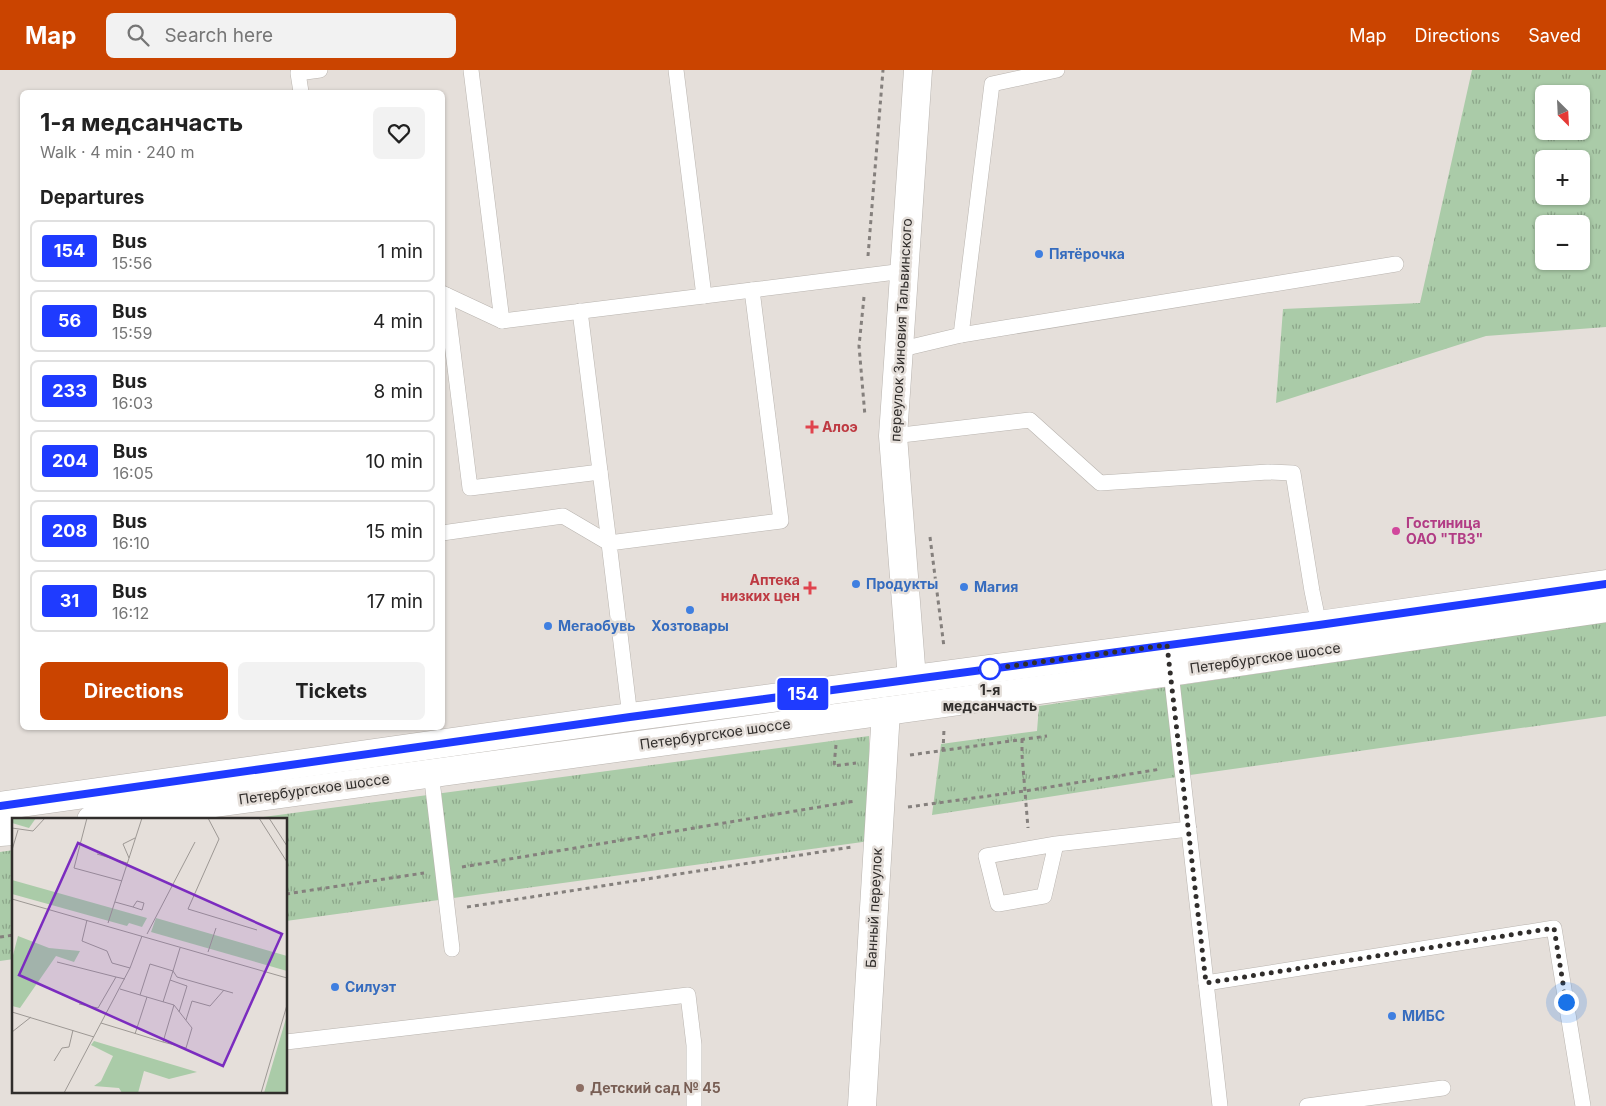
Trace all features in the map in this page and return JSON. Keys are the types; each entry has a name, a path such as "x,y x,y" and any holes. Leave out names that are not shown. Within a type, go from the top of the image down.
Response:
{"main road":[{"name":"переулок Зиновия Тальвинского","path":"912,679 893,436 918,70"},
{"name":"Петербургское шоссе","path":"0,806 630,717 1319,625 1606,584"},
{"name":"Петербургское шоссе","path":"105,818 1171,672 1606,608"},
{"path":"1167,645 1171,672"},
{"path":"886,711 912,679"},
{"name":"Банный переулок","path":"862,1106 886,711"}],"lane":[{"path":"300,90 298,73 320,70"},
{"path":"471,70 502,321"},
{"path":"676,70 704,296"},
{"path":"961,335 992,84 1057,70"},
{"path":"898,350 961,335 1396,264"},
{"path":"445,294 502,321 904,271"},
{"path":"445,533 563,516 609,543 781,521 752,290"},
{"path":"445,301 470,488 600,472"},
{"path":"580,311 630,717"},
{"path":"893,436 1030,420 1100,483 1268,472 1293,473 1319,625"},
{"path":"1171,672 1220,1106"},
{"path":"431,772 452,949"},
{"path":"1056,844 1044,896 998,904 986,856 1056,844 1189,829"},
{"path":"1206,983 1554,928 1584,1106"},
{"path":"288,1042 459,1016 688,995 694,1045 694,1106"},
{"path":"1307,1106 1443,1088"}],"path":[{"path":"866,276 883,70"},
{"path":"883,759 1047,736"},
{"path":"1022,739 1030,849"},
{"path":"288,894 880,804 1025,791 1182,766"},
{"path":"447,910 878,843"}],"green space":[{"path":"1472,70 1606,70 1606,327 1486,336 1276,403 1283,309 1420,303"},
{"path":"1606,622 1606,716 1183,776 932,815 941,744 1037,731 1039,706"},
{"path":"869,736 870,841 288,921 288,818 256,818"},
{"path":"12,850 12,959 0,961 0,852"}],"bus line":[{"name":"154","path":"0,806 630,717 1319,625 1606,584"}],"place":[{"name":"Пятёрочка","path":"1039,254"},
{"name":"Алоэ","path":"812,427"},
{"name":"Гостиница ОАО \"ТВЗ\"","path":"1396,531"},
{"name":"Продукты","path":"856,584"},
{"name":"Магия","path":"964,587"},
{"name":"Аптека низких цен","path":"810,588"},
{"name":"Хозтовары","path":"690,610"},
{"name":"Мегаобувь","path":"548,626"},
{"name":"1-я медсанчасть","path":"990,669"},
{"name":"Силуэт","path":"335,987"},
{"name":"МИБС","path":"1392,1016"},
{"name":"Детский сад № 45","path":"580,1088"}],"route":[{"path":"990,669 981,670 1167,645 1206,983 1554,928 1566,1002"}]}
